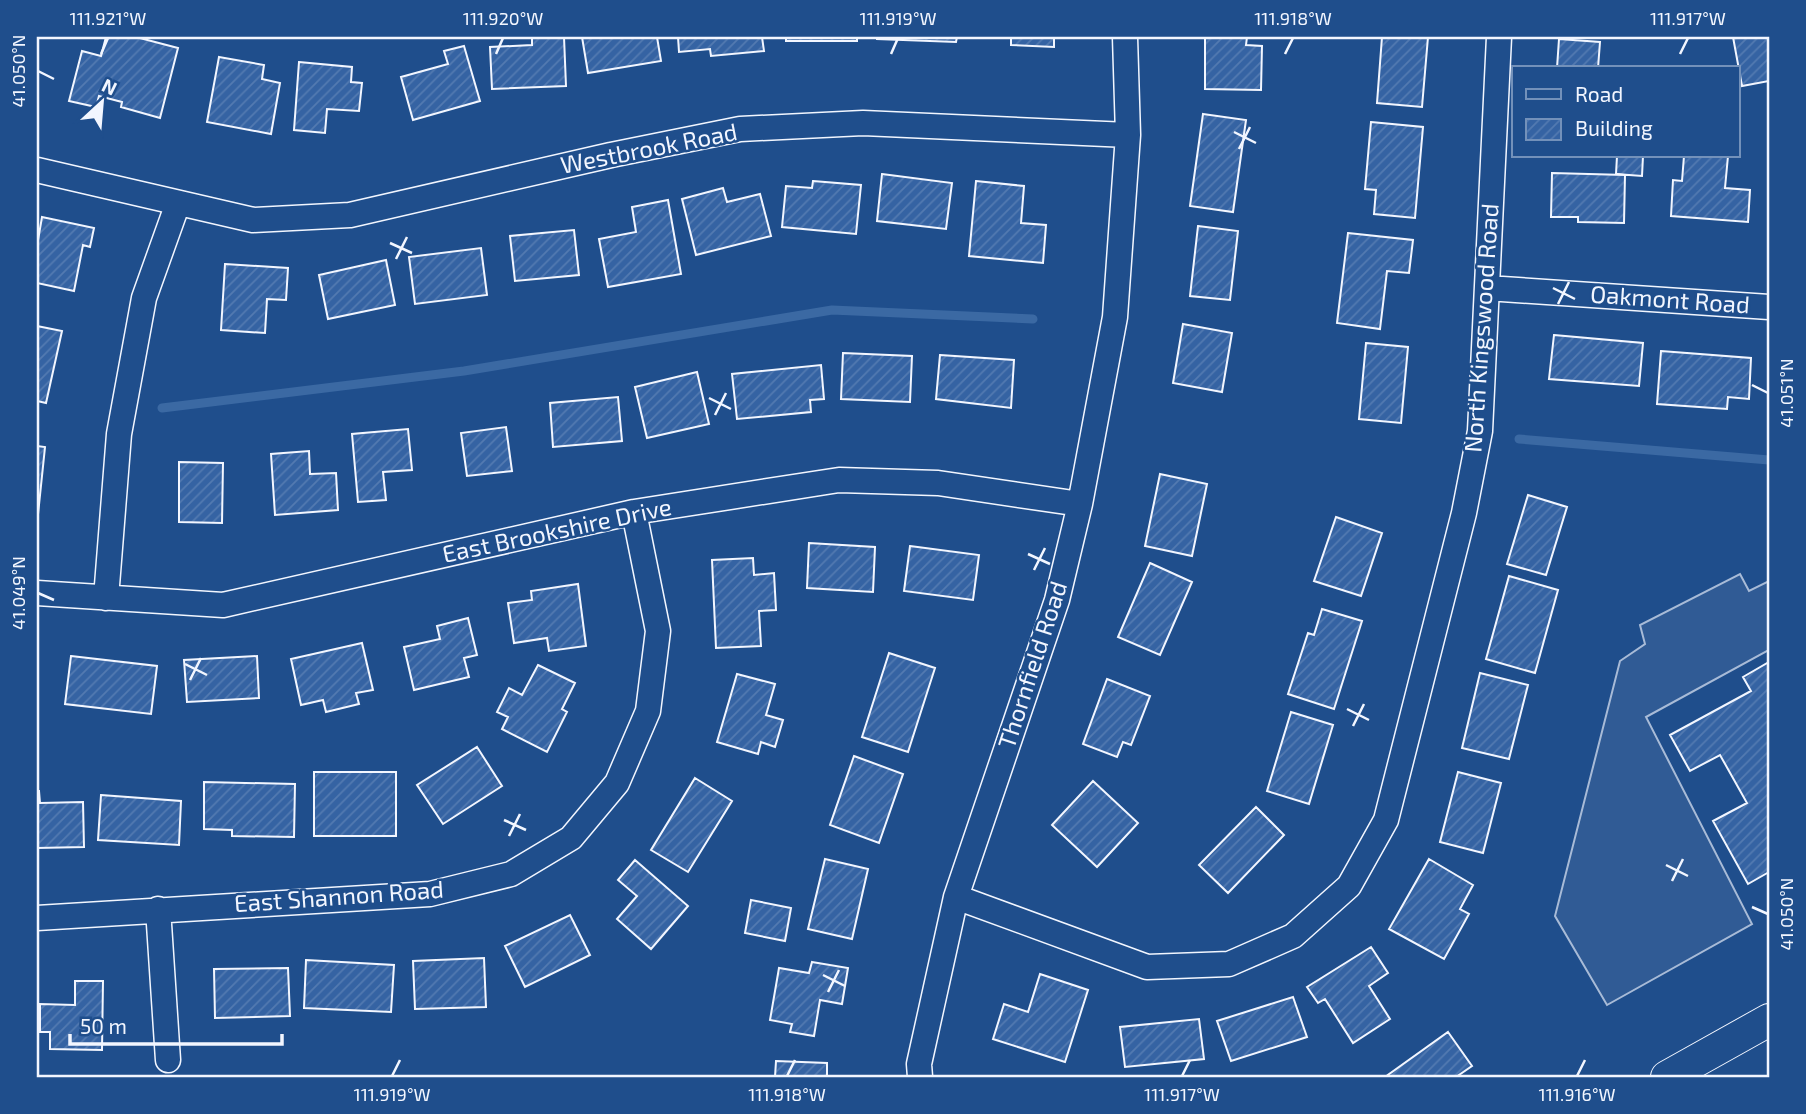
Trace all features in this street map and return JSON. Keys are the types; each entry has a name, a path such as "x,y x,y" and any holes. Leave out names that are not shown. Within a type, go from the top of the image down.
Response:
{"street":[{"name":"Thornfield Road","path":"920,1077 919,1065 956,897 1057,600 1080,504 1115,317 1128,135 1125,37"},
{"name":"North Kingswood Road","path":"956,897 1147,967 1228,964 1293,936 1349,886 1386,820 1464,513 1480,431 1499,37"},
{"name":"Westbrook Road","path":"37,170 253,220 350,215 611,155 740,129 863,123 1128,135"},
{"path":"106,598 121,420 144,299 178,203"},
{"name":"Oakmont Road","path":"1487,288 1769,307"},
{"name":"East Brookshire Drive","path":"37,593 223,606 634,512 839,480 938,483 1080,504"},
{"name":"East Shannon Road","path":"37,918 430,894 511,874 571,838 617,783 648,711 658,631 634,512"},
{"path":"158,909 168,1060"},
{"path":"1667,1077 1769,1020"}],"shaded area":[{"path":"1740,574 1749,591 1769,581 1769,650 1646,717 1752,924 1607,1005 1555,916 1620,661 1645,644 1640,625"}],"building":[{"path":"106,37 136,37 178,48 160,118 121,107 122,102 99,96 96,107 69,101 82,51 101,56"},
{"path":"532,37 564,37 566,86 492,89 490,47 532,45"},
{"path":"582,37 657,37 661,61 588,73"},
{"path":"678,37 762,37 764,51 711,56 710,49 679,52"},
{"path":"786,37 857,37 857,41 786,41"},
{"path":"877,37 957,37 956,42"},
{"path":"1011,37 1054,37 1054,47 1011,45"},
{"path":"1205,37 1247,37 1246,45 1262,46 1261,90 1205,89"},
{"path":"1382,37 1428,37 1422,107 1377,103"},
{"path":"1733,37 1769,37 1769,81 1742,86"},
{"path":"1559,39 1600,42 1598,66 1557,66"},
{"path":"464,46 480,101 413,120 401,77 448,64 444,51"},
{"path":"219,57 264,65 262,79 280,83 271,134 207,122"},
{"path":"299,62 352,67 351,82 362,83 359,111 327,109 325,133 294,130"},
{"path":"1203,114 1246,120 1233,212 1190,206"},
{"path":"1371,122 1423,127 1415,218 1374,214 1376,190 1365,189"},
{"path":"1617,158 1643,158 1642,176 1616,174"},
{"path":"1684,158 1728,158 1725,188 1750,190 1748,222 1671,216 1673,180 1682,181"},
{"path":"1552,173 1625,175 1624,223 1578,222 1578,217 1551,217"},
{"path":"882,174 952,183 946,229 877,221"},
{"path":"813,181 861,185 856,234 782,227 786,186 812,188"},
{"path":"976,181 1024,186 1021,223 1046,225 1043,263 969,256"},
{"path":"723,188 727,202 760,194 771,236 696,255 682,199"},
{"path":"668,200 681,274 608,287 599,239 636,232 632,207"},
{"path":"42,217 94,228 90,247 83,245 74,291 37,283 37,246"},
{"path":"1198,226 1238,231 1230,300 1190,296"},
{"path":"574,230 579,275 515,281 510,236"},
{"path":"1348,233 1413,240 1409,273 1387,271 1380,329 1337,323"},
{"path":"481,248 487,295 415,304 409,257"},
{"path":"386,260 395,305 328,319 319,275"},
{"path":"225,264 288,268 286,300 267,299 265,333 221,330"},
{"path":"1183,324 1232,333 1222,392 1173,383"},
{"path":"37,326 62,331 46,403 37,401"},
{"path":"1554,335 1643,343 1639,386 1549,379"},
{"path":"1366,343 1408,347 1401,423 1359,419"},
{"path":"1661,351 1751,358 1749,399 1728,397 1727,409 1657,404"},
{"path":"843,353 912,356 910,402 841,399"},
{"path":"940,355 1014,360 1011,408 936,399"},
{"path":"821,365 824,399 810,400 811,412 737,419 732,374"},
{"path":"697,372 709,424 647,438 635,387"},
{"path":"618,397 622,441 553,447 550,403"},
{"path":"506,427 512,471 467,476 461,433"},
{"path":"408,429 412,470 383,472 386,500 358,502 352,434"},
{"path":"37,446 45,447 37,524"},
{"path":"309,451 310,474 336,473 338,510 275,515 271,454"},
{"path":"179,462 223,463 222,523 179,522"},
{"path":"1160,474 1207,484 1192,556 1145,546"},
{"path":"1528,495 1567,507 1546,575 1507,564"},
{"path":"1336,517 1382,533 1361,596 1314,581"},
{"path":"809,543 875,547 873,592 807,588"},
{"path":"910,546 979,555 973,600 904,591"},
{"path":"753,558 754,575 774,573 776,610 759,611 761,646 716,648 712,560"},
{"path":"1150,563 1192,582 1160,655 1118,637"},
{"path":"1509,576 1558,590 1535,673 1486,659"},
{"path":"578,584 586,646 549,651 547,638 514,643 508,603 532,600 531,591"},
{"path":"1322,609 1362,621 1334,709 1288,694 1308,633 1314,635"},
{"path":"468,618 477,655 464,658 469,677 414,690 404,647 440,639 437,626"},
{"path":"362,643 373,690 356,693 359,704 326,712 323,700 301,705 291,659"},
{"path":"889,653 935,668 908,752 862,737"},
{"path":"71,656 157,666 151,714 65,704"},
{"path":"257,656 259,698 187,702 184,660"},
{"path":"1769,662 1769,872 1748,884 1713,821 1747,803 1720,755 1690,771 1670,735 1751,691 1743,677"},
{"path":"538,665 575,683 562,709 567,712 547,752 502,729 508,717 497,712 509,688 522,695"},
{"path":"1480,673 1528,685 1509,759 1462,748"},
{"path":"737,674 775,684 766,715 783,720 775,747 761,742 758,754 717,742"},
{"path":"1107,679 1150,696 1131,745 1123,742 1117,757 1083,744"},
{"path":"1291,712 1333,725 1309,804 1267,791"},
{"path":"477,747 502,786 443,824 417,785"},
{"path":"854,756 903,774 879,843 830,825"},
{"path":"314,772 396,772 396,836 314,836"},
{"path":"1458,772 1501,783 1483,853 1440,842"},
{"path":"695,778 732,801 688,872 651,850"},
{"path":"1093,781 1138,823 1097,867 1052,825"},
{"path":"204,782 295,784 294,837 232,836 232,830 204,829"},
{"path":"37,791 40,803 83,802 84,847 37,848"},
{"path":"101,795 181,801 179,845 98,840"},
{"path":"1256,807 1284,835 1228,893 1199,865"},
{"path":"825,859 868,869 852,939 808,929"},
{"path":"1429,859 1473,885 1460,909 1469,914 1444,959 1389,929"},
{"path":"635,860 688,906 651,949 617,919 637,896 618,880"},
{"path":"751,900 791,908 785,941 745,933"},
{"path":"570,915 590,955 525,987 505,946"},
{"path":"1371,947 1388,973 1369,986 1390,1019 1353,1043 1325,999 1318,1003 1307,987"},
{"path":"484,958 486,1007 415,1009 413,961"},
{"path":"306,960 394,965 391,1012 304,1008"},
{"path":"812,962 848,968 842,1004 820,1000 814,1036 790,1032 792,1024 770,1020 779,968 809,973"},
{"path":"288,968 290,1016 215,1018 214,969"},
{"path":"1040,974 1088,990 1065,1062 993,1039 1004,1004 1028,1012"},
{"path":"75,981 103,981 102,1050 50,1049 50,1032 40,1032 40,1004 75,1005"},
{"path":"1293,997 1307,1037 1231,1061 1217,1021"},
{"path":"1199,1019 1204,1059 1125,1067 1120,1027"},
{"path":"1448,1032 1472,1066 1456,1077 1385,1077"},
{"path":"776,1061 827,1063 827,1077 775,1077"}],"waterway":[{"path":"162,408 464,371 832,310 1033,319"},
{"path":"1519,439 1769,460"}]}
